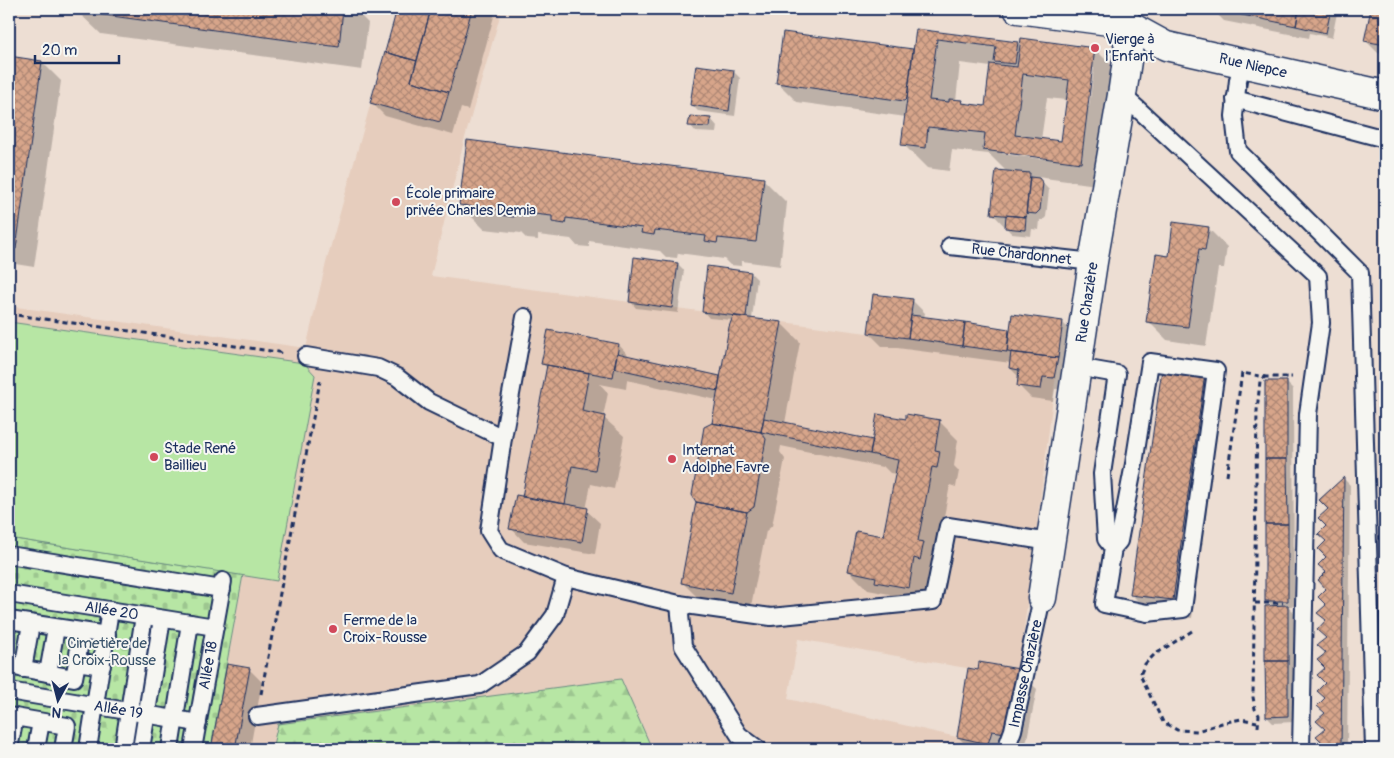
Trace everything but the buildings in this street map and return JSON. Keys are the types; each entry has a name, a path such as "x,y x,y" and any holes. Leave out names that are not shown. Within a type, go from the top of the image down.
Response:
{"street":[{"path":"1018,9 1124,16"},
{"name":"Rue Niepce","path":"1124,16 1166,46 1385,95"},
{"name":"Rue Chazière","path":"1042,598 1093,262 1122,95 1128,47 1124,16"}],"lane":[{"path":"1242,64 1235,99 1234,116 1238,151 1360,273 1374,749"},
{"path":"1122,95 1318,276 1321,322 1308,414 1301,749"},
{"path":"1235,99 1385,139"},
{"name":"Rue Chardonnet","path":"950,246 1093,262"},
{"path":"525,317 488,531 501,550 566,577 679,604 771,617 933,601 948,526 1050,542"},
{"path":"306,356 378,368 397,377 430,402 503,438"},
{"path":"1077,367 1117,374 1102,474 1106,539 1113,548 1104,604 1147,613 1183,609 1216,371 1150,362 1134,464 1119,541 1113,548"},
{"name":"Allée 18","path":"9,554 222,585 193,749"},
{"path":"257,716 480,685 527,653 555,615 566,577"},
{"name":"Allée 20","path":"9,594 215,627"},
{"name":"Impasse Chazière","path":"1006,749 1013,730 1042,598"},
{"path":"679,604 683,646 739,734 758,749"},
{"path":"88,749 110,610"},
{"path":"123,749 144,616"},
{"path":"141,749 162,618"},
{"path":"9,620 107,635"},
{"path":"170,749 190,623"},
{"path":"31,624 16,667 74,678 81,632"},
{"path":"48,673 56,628"},
{"path":"77,662 102,666"},
{"name":"Allée 19","path":"9,691 198,723"},
{"path":"9,749 12,716 67,726 63,749"},
{"path":"36,749 41,722"}],"path":[{"path":"9,314 306,356"},
{"path":"257,716 324,358"},
{"path":"1242,373 1266,377 1289,377"},
{"path":"1258,727 1259,715 1255,709 1253,697 1257,411 1260,381 1266,377"},
{"path":"1254,604 1304,603"},
{"path":"1140,675 1163,722 1177,730 1197,731 1241,719 1258,722"}],"shaded area":[{"name":"Internat Adolphe Favre","path":"397,9 502,9 464,141 431,276 1058,358 1019,669 979,662 978,670 798,639 788,699 988,744 987,749 211,749 243,575 277,580 304,363 9,322 9,306 306,348 326,263"}],"green space":[{"name":"Stade René Baillieu","path":"9,322 304,363 315,375 277,581 9,538"},
{"name":"Cimetière de la Croix-Rousse","path":"9,538 243,575 211,749 9,749"},
{"path":"621,679 652,749 272,749 278,724"}],"place":[{"name":"Vierge à l'Enfant","path":"1095,48"},
{"name":"École primaire privée Charles Demia","path":"396,202"},
{"name":"Stade René Baillieu","path":"154,457"},
{"name":"Internat Adolphe Favre","path":"672,459"},
{"name":"Ferme de la Croix-Rousse","path":"333,629"}]}
